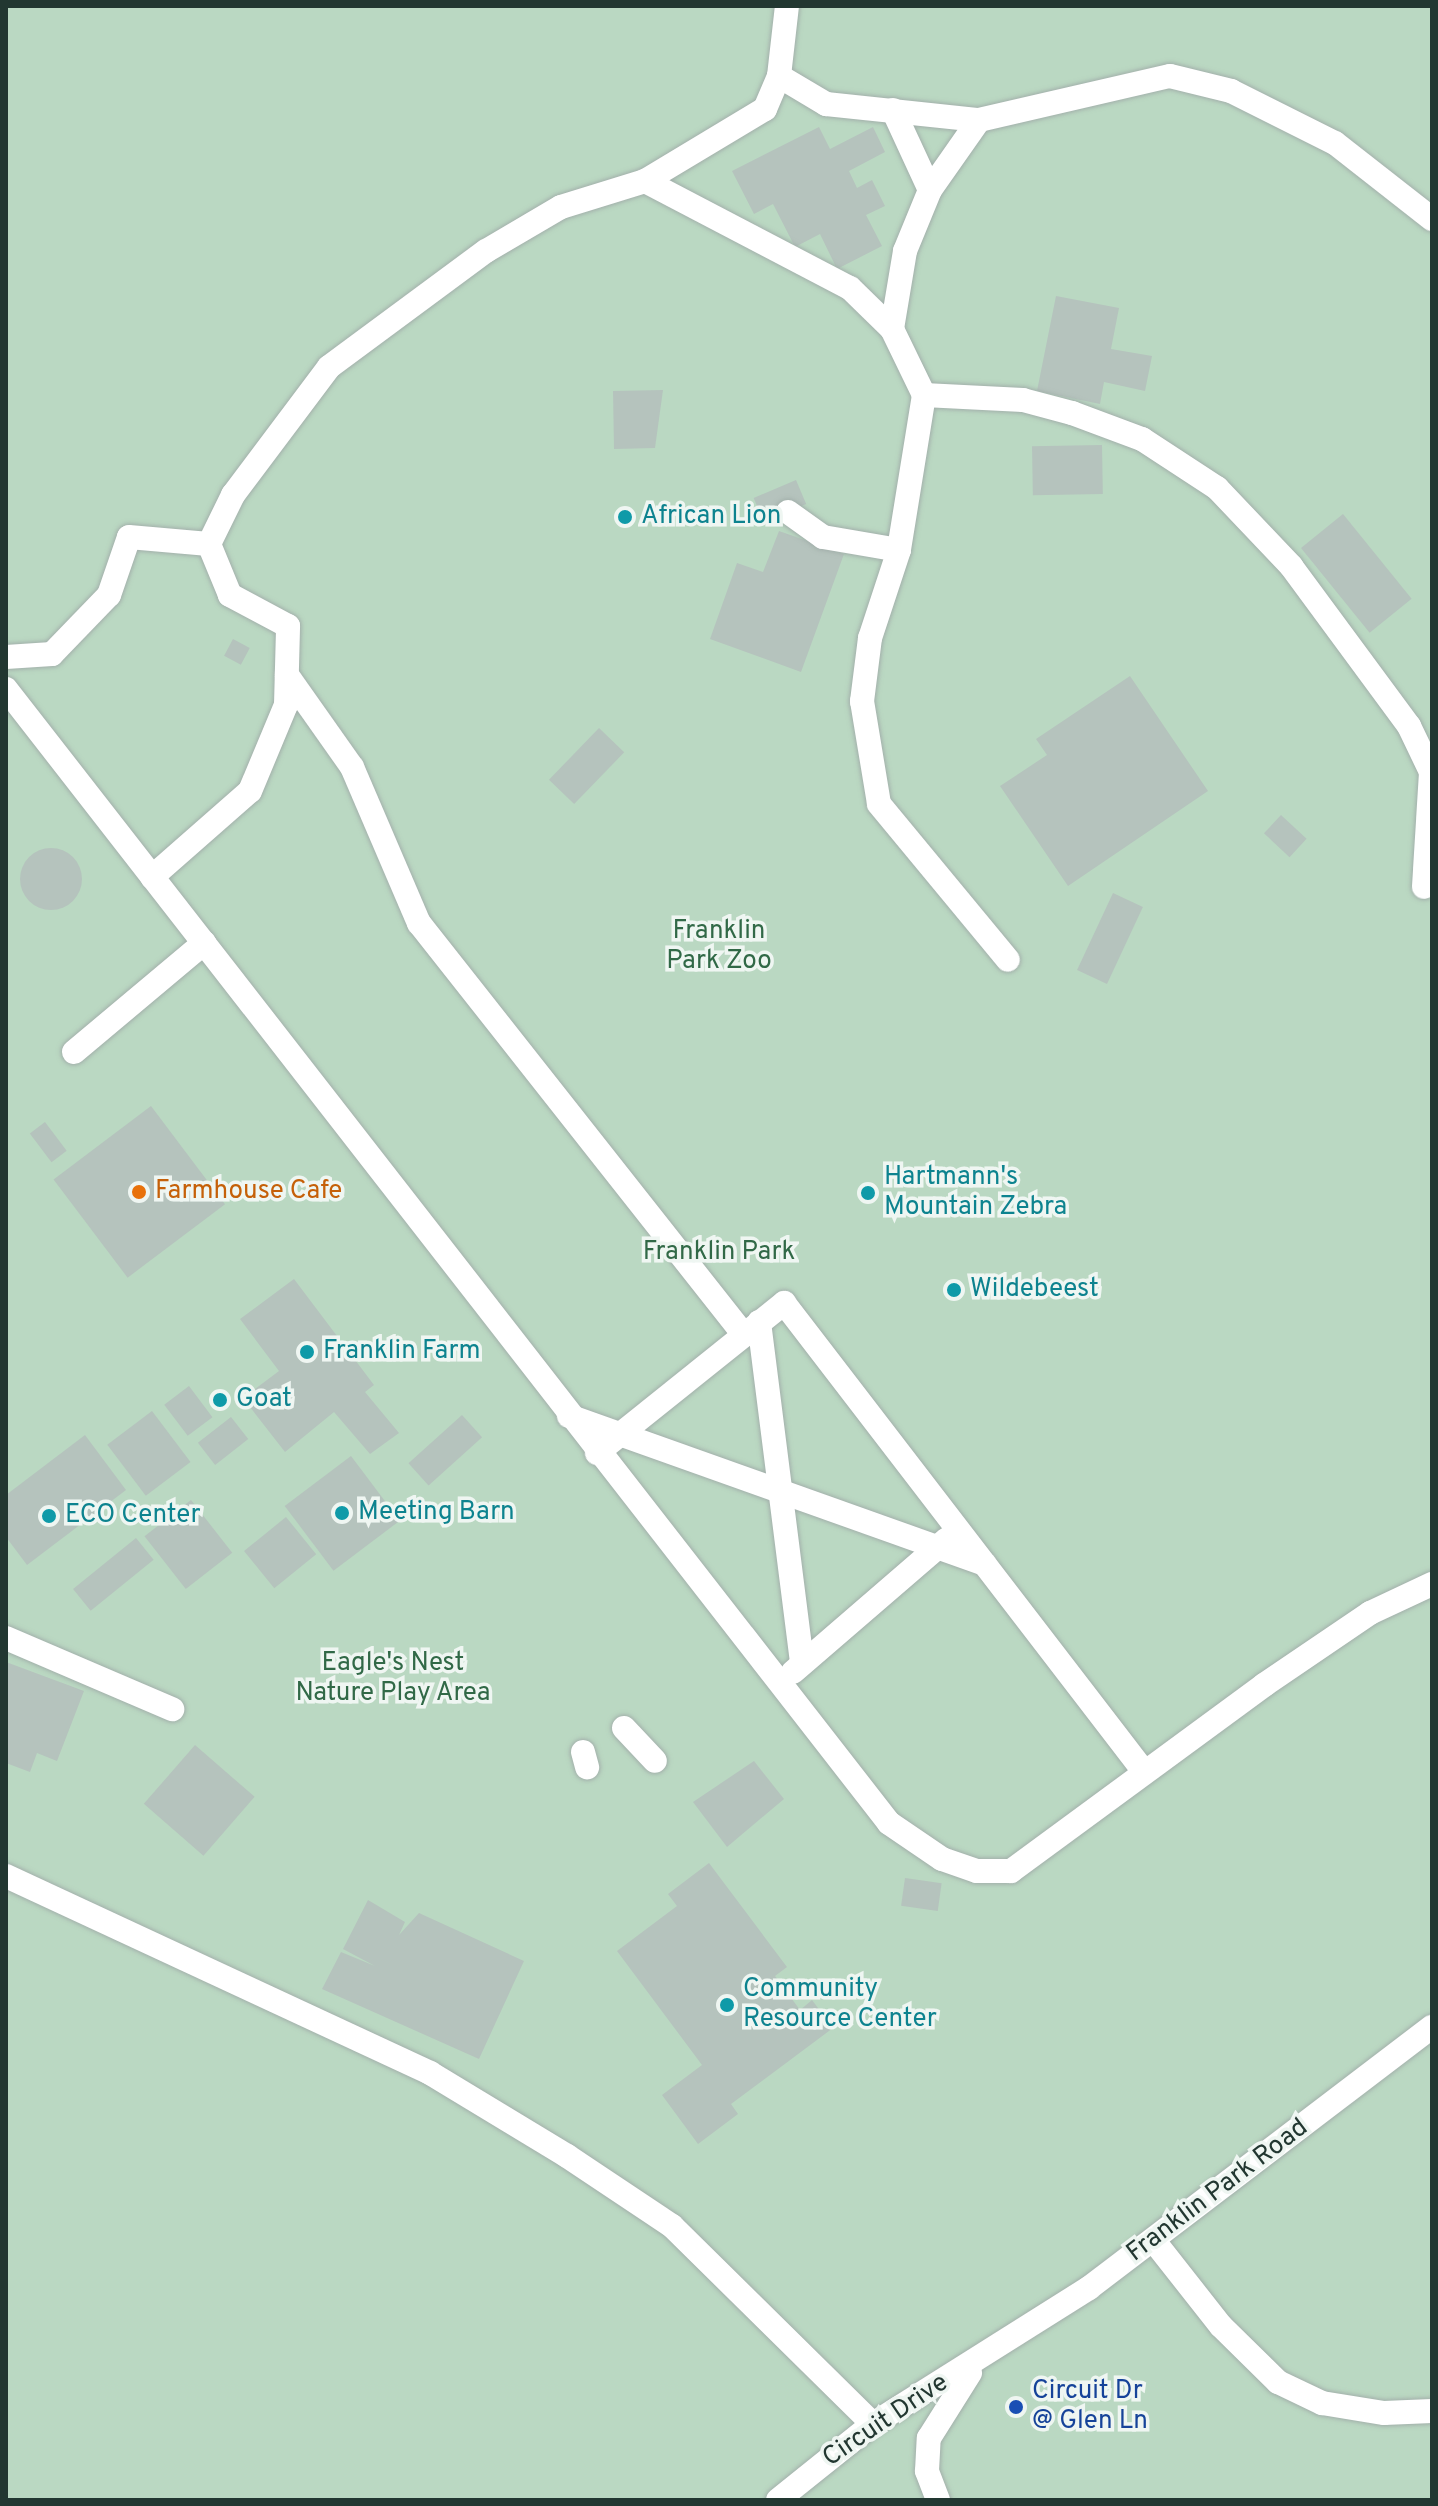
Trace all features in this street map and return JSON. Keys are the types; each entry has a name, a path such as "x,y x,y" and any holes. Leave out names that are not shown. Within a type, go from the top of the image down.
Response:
{"main road":[{"path":"152,877 250,791 286,705 288,626 230,595 209,544 233,495 329,367 519,228 602,191 645,181 765,109 779,76 787,6"},
{"path":"779,76 826,104 979,120 1170,76 1231,91 1335,143 1432,219"},
{"path":"893,110 930,190"},
{"path":"892,329 905,251 930,190 979,120"},
{"path":"645,181 850,288 892,329 924,395 899,550 870,638 862,701 879,804 1008,960"},
{"path":"924,395 1023,400 1072,413 1142,439 1217,488 1301,578 1409,726 1431,772 1424,887"},
{"path":"788,512 823,537 899,550"},
{"path":"6,657 52,654 109,595 129,537 209,544"},
{"path":"287,675 352,767 419,923 752,1328 780,1491 802,1663"},
{"path":"6,689 597,1453 889,1823 942,1859 977,1871 1011,1871 1048,1850 1142,1769 1370,1613 1432,1584"},
{"path":"74,1052 204,943"},
{"path":"597,1453 784,1303 1142,1769"},
{"path":"569,1416 984,1564"},
{"path":"779,1684 958,1529"},
{"path":"6,1638 172,1709"},
{"path":"624,1728 655,1761"},
{"path":"6,1876 430,2073 567,2156 672,2226 873,2424"},
{"name":"Franklin Park Road","path":"999,2349 1154,2241 1432,2027"},
{"path":"1154,2241 1221,2326 1278,2382 1322,2403 1384,2413 1432,2411"},
{"path":"938,2500 926,2457 936,2419 999,2349"},
{"name":"Circuit Drive","path":"778,2500 873,2424 999,2349"}],"green space":[{"name":"Franklin Park","path":"6,6 1432,6 1432,2500 6,2500"}],"building":[{"path":"819,127 830,149 873,127 885,152 849,171 857,188 872,180 885,206 866,215 882,246 837,269 820,234 795,247 773,204 754,214 732,171"},
{"path":"1056,296 1119,308 1111,349 1152,356 1145,391 1104,382 1100,404 1037,391"},
{"path":"663,390 655,448 614,449 613,391"},
{"path":"1102,445 1103,494 1033,495 1032,446"},
{"path":"796,480 806,504 764,522 754,498"},
{"path":"1343,514 1412,599 1370,633 1301,548"},
{"path":"779,531 844,554 801,672 710,639 737,563 763,572"},
{"path":"233,639 250,648 241,665 224,656"},
{"path":"1130,676 1208,791 1068,886 1000,786 1047,755 1036,739"},
{"path":"599,728 624,752 574,804 549,780"},
{"path":"1281,815 1307,839 1290,857 1264,833"},
{"path":"51,848 73,857 82,879 73,901 51,910 29,901 20,879 29,857"},
{"path":"1113,893 1143,907 1107,984 1077,970"},
{"name":"Farmhouse Cafe","path":"151,1106 225,1204 128,1278 54,1179"},
{"path":"45,1122 67,1151 51,1162 30,1133"},
{"name":"Franklin Farm","path":"294,1279 374,1385 365,1392 399,1433 370,1454 334,1412 285,1452 243,1398 279,1371 240,1319"},
{"path":"189,1386 212,1417 188,1436 164,1405"},
{"path":"152,1411 191,1462 146,1496 107,1445"},
{"path":"462,1415 482,1437 429,1485 408,1463"},
{"path":"231,1417 248,1439 215,1465 198,1443"},
{"name":"ECO Center","path":"85,1435 126,1490 27,1565 6,1537 6,1495"},
{"name":"Meeting Barn","path":"351,1456 400,1521 333,1571 285,1506"},
{"path":"191,1500 232,1553 186,1589 145,1536"},
{"path":"286,1517 316,1554 274,1588 244,1551"},
{"path":"136,1538 154,1560 91,1611 73,1589"},
{"path":"6,1662 84,1691 57,1761 37,1753 30,1772 6,1763"},
{"path":"195,1745 255,1797 203,1856 144,1804"},
{"path":"754,1761 784,1799 727,1847 693,1802"},
{"name":"Community Resource Center","path":"709,1863 787,1967 775,1976 800,2010 812,2000 833,2028 731,2104 738,2114 698,2144 662,2095 702,2065 617,1951 677,1906 668,1894"},
{"path":"905,1878 942,1883 938,1911 901,1906"},
{"path":"368,1900 405,1922 399,1935 419,1913 524,1961 479,2059 322,1989 341,1952 375,1966 343,1949"}],"place":[{"name":"African Lion","path":"625,517"},
{"name":"Farmhouse Cafe","path":"139,1192"},
{"name":"Hartmann's Mountain Zebra","path":"868,1193"},
{"name":"Wildebeest","path":"954,1290"},
{"name":"Franklin Farm","path":"307,1352"},
{"name":"Goat","path":"220,1400"},
{"name":"Meeting Barn","path":"342,1513"},
{"name":"ECO Center","path":"49,1516"},
{"name":"Community Resource Center","path":"727,2005"},
{"name":"Circuit Dr @ Glen Ln","path":"1016,2407"}],"park label":[{"name":"Franklin Park Zoo","path":"719,947"},
{"name":"Eagle's Nest Nature Play Area","path":"393,1679"}]}
